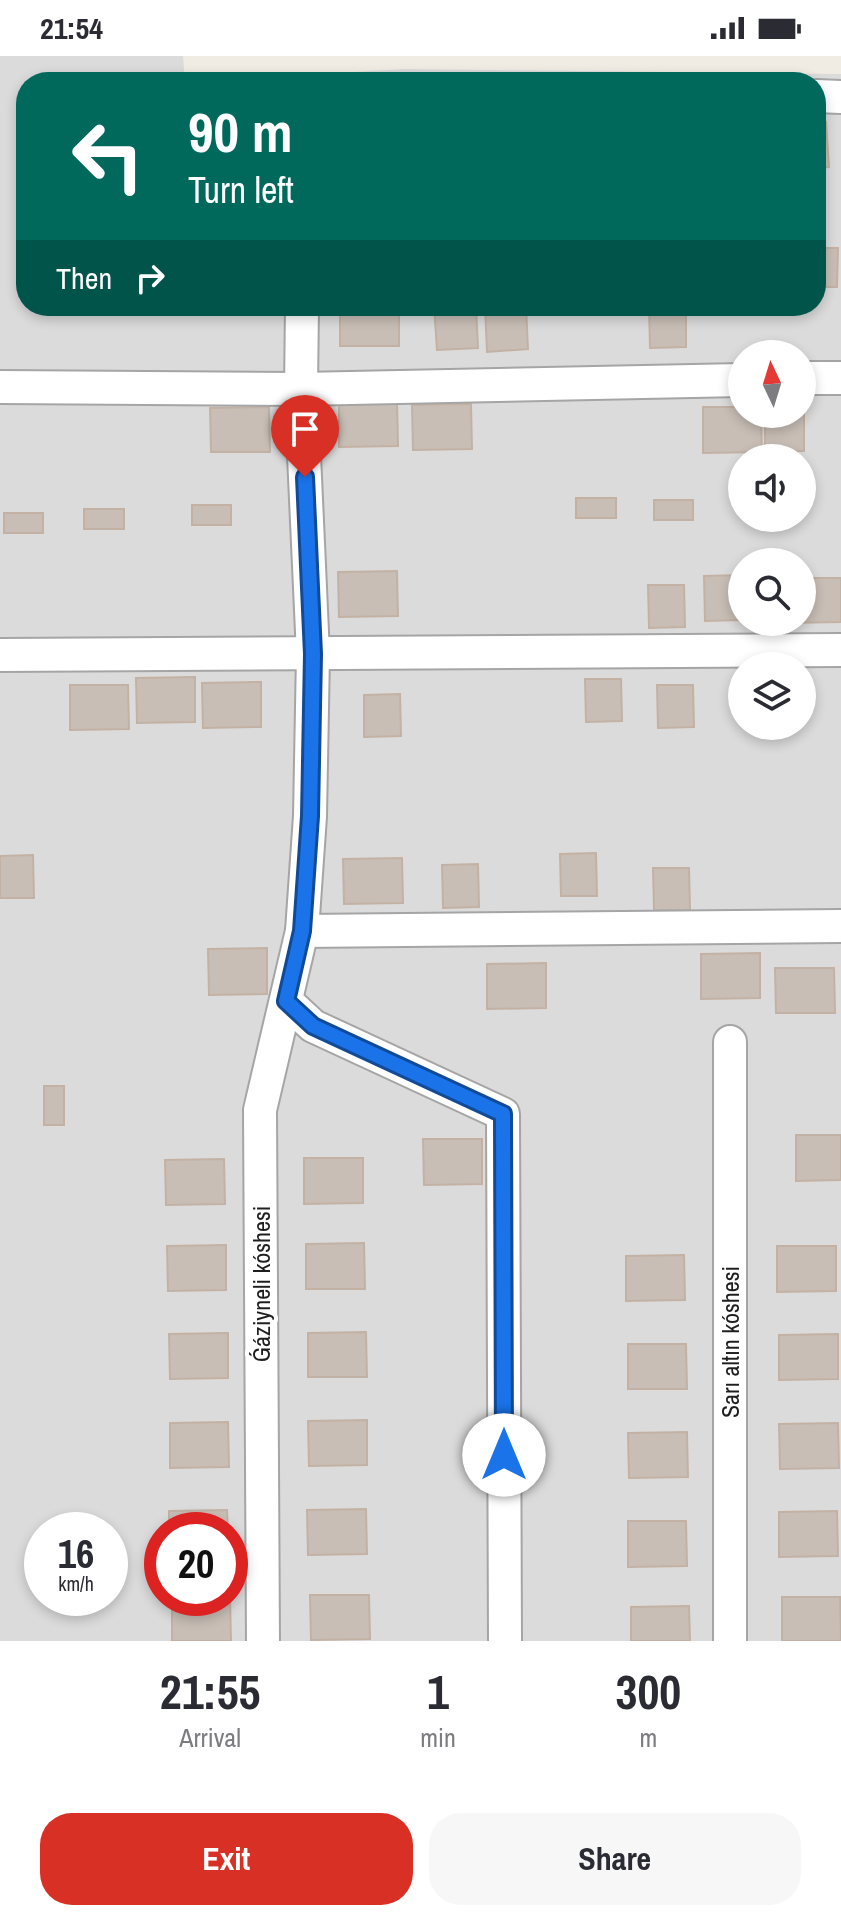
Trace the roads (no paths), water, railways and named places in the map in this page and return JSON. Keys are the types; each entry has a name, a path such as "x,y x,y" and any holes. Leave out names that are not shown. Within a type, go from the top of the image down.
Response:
{"street":[{"name":"Ǵáziyneli kóshesi","path":"263,1641 260,1110 302,931 310,816 313,654 301,389 302,316"},
{"path":"816,378 841,378"},
{"path":"0,387 301,389 728,380"},
{"path":"0,655 841,650"},
{"path":"302,931 841,926"},
{"path":"286,1001 313,1026 503,1114 505,1641"},
{"name":"Sarı altın kóshesi","path":"730,1042 730,1641"}]}
